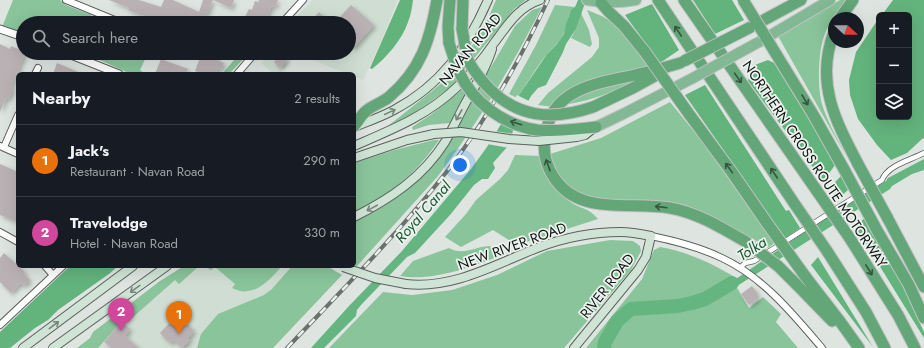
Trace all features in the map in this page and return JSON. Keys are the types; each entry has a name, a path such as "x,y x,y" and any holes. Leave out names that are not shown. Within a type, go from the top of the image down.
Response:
{"highway":[{"path":"356,124 366,111 388,98 408,78 419,61 428,40 437,0"},
{"path":"450,0 448,27 449,43 459,72 468,87 478,101 498,116 537,130 563,130 596,126 609,121 757,43 830,0"},
{"path":"463,0 462,29 468,58 479,77 493,93 507,104 524,112 544,115 576,113 593,107 633,88 800,0"},
{"path":"594,1 620,3 636,0"},
{"path":"658,0 827,251 866,312 886,348"},
{"name":"NORTHERN CROSS ROUTE MOTORWAY","path":"684,0 848,237 898,315 915,348"},
{"path":"743,0 814,116 909,285 924,318"},
{"path":"844,12 853,0"},
{"path":"594,1 608,11 624,26 644,52 805,276 859,348"},
{"path":"828,48 826,83 834,115 858,164 924,287"},
{"path":"682,62 604,82 578,90 565,98 557,106 546,131 544,142 548,168 557,183 569,193 584,201 599,205 650,205 670,208 690,212 714,223 746,242 778,266 838,326 853,348"}],"main road":[{"name":"NAVAN ROAD","path":"356,126 393,111 435,82 461,51 479,21 488,0"},
{"name":"NAVAN ROAD","path":"356,145 402,125 433,107 470,74 505,27 517,14 527,6 540,0"},
{"path":"356,217 388,199 412,180 427,165 444,142 486,66 494,43"},
{"path":"356,157 407,140 434,134 461,132 509,139 538,141 577,137 585,134 596,126"},
{"name":"NEW RIVER ROAD","path":"348,268 375,278 406,284 435,284 464,278 538,248 583,235 622,232 651,236"},
{"name":"RIVER ROAD","path":"574,348 638,270 646,257 651,236"},
{"path":"23,348 130,268"},
{"path":"54,348 164,268"}],"street":[{"path":"66,0 102,15"},
{"path":"288,16 303,0"},
{"path":"0,29 16,35"},
{"path":"92,60 114,72"},
{"path":"239,72 249,60"},
{"path":"16,119 2,146 16,153"},
{"path":"742,269 745,263 754,261 882,180 885,174 894,166 924,152"},
{"path":"0,232 16,241"},
{"path":"651,236 705,250 742,269 800,321 822,348"},
{"path":"47,268 53,275"},
{"path":"0,325 61,268"}],"shaded area":[{"path":"13,0 60,0 66,5 91,16 16,16 16,32 2,27"},
{"path":"312,0 398,0 363,80 356,77 356,72 343,72 313,60 356,60 356,16 297,16"},
{"path":"400,0 413,0 410,17 402,35 393,48 372,69 370,68"},
{"path":"496,0 526,0 514,9 451,87 413,114 388,126 451,75 483,30"},
{"name":"Royal Canal","path":"578,0 586,0 576,29 566,44 546,85 538,88 531,96 515,125 508,146 493,163 495,168 488,179 482,179 474,185 450,215 415,253 407,257 361,305 357,310 356,316 324,348 311,348 402,251 471,169 487,147 517,98 547,54 564,34 571,10 575,7"},
{"path":"693,0 732,0 744,20 715,34"},
{"path":"840,0 846,0 837,12 828,12 828,27 821,47 819,87 824,111 847,158 778,36"},
{"path":"893,0 924,0 924,138 907,153 891,160 877,145 858,119 850,95 849,80 856,52 859,48 864,48 864,40 876,22 876,120 912,120 912,12 884,12"},
{"path":"652,4 679,50 660,63 625,15"},
{"path":"555,5 575,7 568,17 565,32 558,43 543,59 517,98 509,94 536,45"},
{"path":"542,7 494,94 467,136 438,176 356,266 356,221 384,206 404,192 437,159 515,26 532,10"},
{"path":"587,10 600,15 619,29 630,41 648,67 607,76 578,85 553,107 538,105 548,93 592,57 599,47 599,38"},
{"path":"581,13 589,30 592,44 590,47 571,38 576,29"},
{"path":"100,60 145,60 140,70 142,72 127,72"},
{"path":"234,60 242,60 231,72 224,72"},
{"path":"264,60 292,60 282,72 272,72 261,63"},
{"path":"768,60 776,64 836,164 823,181 748,81 752,66"},
{"path":"649,74 608,93 576,103 564,105 578,95"},
{"path":"705,85 786,211 789,210 800,228 785,238 685,95"},
{"path":"465,87 467,91 450,123 429,125 413,130 412,127 432,114"},
{"path":"670,102 701,140 774,243 768,248 750,237 748,240 714,219 607,202 574,192 561,180 552,168 550,154 601,138"},
{"path":"439,140 412,173 379,199 356,212 356,162 398,149"},
{"path":"515,155 540,156 548,176 561,194 572,203 591,212 598,219 517,245 493,230 461,247 445,237 466,214 476,200 508,170"},
{"path":"924,159 924,170 912,174 892,186 890,189 737,286 716,297 714,290 733,281 803,233 886,181 888,178"},
{"path":"841,176 848,190 839,198 833,192 834,183"},
{"path":"865,218 900,280 924,332 924,338 855,226"},
{"path":"610,240 633,241 640,246 641,251 631,270 564,348 329,348 383,292 412,295 452,290 497,275 547,251"},
{"path":"489,246 502,252 500,256 464,269 438,275 425,277 400,276 413,261 449,248 464,251"},
{"path":"660,247 699,259 736,278 733,281 749,308 763,297 781,314 776,322 798,348 586,348 642,279 654,250"},
{"path":"818,257 873,347 811,265"},
{"path":"68,268 116,268 58,310 48,320 35,328 10,348 0,348 0,332"},
{"path":"181,268 197,268 179,284 175,280 132,318 127,316 98,348 77,348 90,338 93,332 160,281"},
{"path":"186,268 303,268 207,348 83,348"},
{"path":"216,268 280,268 272,277 254,290 240,291 232,288 235,284"},
{"path":"290,268 330,268 342,275 273,348 197,348 201,334 218,314 264,295 272,289"}],"pier":[{"path":"517,95 531,102 516,128 502,119"},
{"path":"494,131 514,134 509,148 487,144"}],"building":[{"path":"109,0 139,0 161,7 164,0 173,0 199,12 203,0 213,0 206,15 209,16 145,16 128,10 129,8"},
{"path":"213,0 234,0 231,8"},
{"path":"258,0 278,0 275,7 272,6 267,16 246,16 249,9 252,10 255,1 259,1"},
{"path":"351,5 374,25 356,45 356,16 341,16"},
{"path":"319,12 323,16 315,16"},
{"path":"0,44 10,49 11,46 16,48 16,60 22,60 11,87 13,88 11,94 8,99 6,98 0,112"},
{"path":"161,60 188,69 187,72 156,72"},
{"path":"199,60 216,60 224,63 221,69 218,68 216,72 195,71"},
{"path":"276,60 287,60 280,68 274,62"},
{"path":"57,63 78,72 54,72"},
{"path":"0,164 16,171 16,221 0,215"},
{"path":"4,253 16,264 16,268 21,268 25,272 24,274 30,280 24,286 21,283 11,293 0,282 0,258"},
{"path":"752,286 757,293 757,299 749,305 741,294"},
{"path":"177,315 194,331 188,338 190,340 182,348 173,340 170,343 160,333"},
{"path":"121,322 130,329 125,336 139,348 112,348 104,342"}],"waterway":[{"name":"Tolka","path":"604,348 605,342 617,321 631,309 678,306 692,303 705,299 732,283"}],"railway":[{"path":"287,348 390,239 448,170 477,130 490,109 515,66 548,0"}],"place":[{"name":"Travelodge","path":"121,331"},
{"name":"Jack's","path":"179,334"}]}
